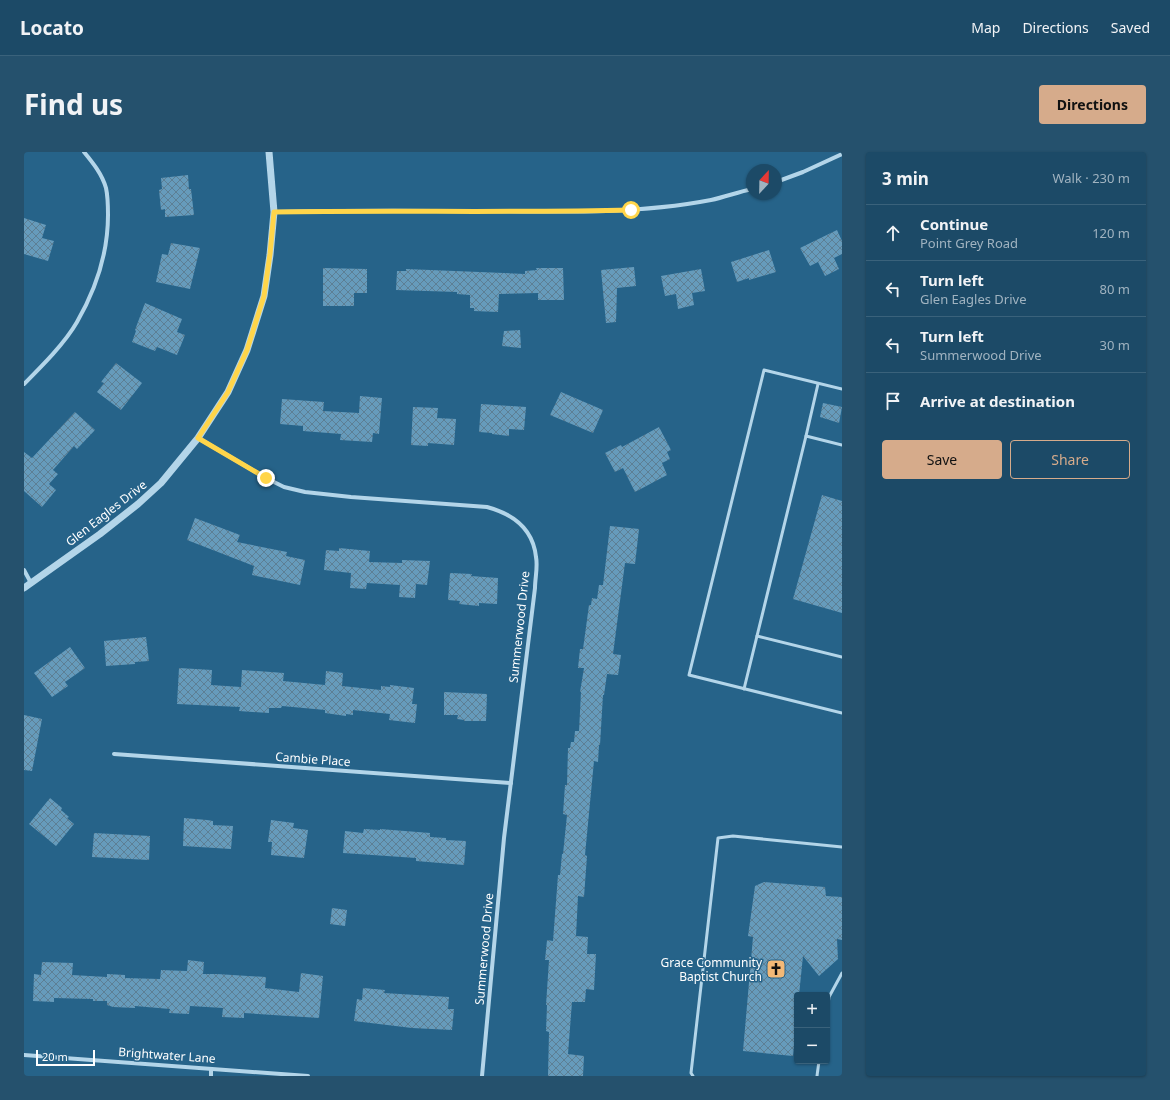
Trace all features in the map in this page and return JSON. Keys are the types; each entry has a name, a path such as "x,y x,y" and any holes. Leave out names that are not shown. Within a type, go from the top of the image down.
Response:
{"street":[{"path":"24,384 57,349 77,322 97,280 105,253 108,231 108,199 106,188 95,165 84,152"},
{"name":"Glen Eagles Drive","path":"24,588 100,534 138,504 161,483 198,438 228,392 247,350 264,296 274,212 268,152"},
{"path":"782,180 842,154"},
{"path":"274,212 346,210 558,212 631,210 712,200 746,191"},
{"name":"Summerwood Drive","path":"198,438 266,478 284,486 305,492 351,497 487,507 499,510 510,516 523,526 531,539 536,557 535,588 503,846 482,1076"},
{"path":"24,570 31,583"},
{"name":"Cambie Place","path":"114,754 511,783"},
{"name":"Brightwater Lane","path":"24,1055 308,1076"},
{"path":"211,1069 211,1076"}],"lane":[{"path":"842,389 764,370 689,675 842,713"},
{"path":"744,689 818,384"},
{"path":"806,436 842,445"},
{"path":"757,636 842,657"},
{"path":"693,1076 690,1073 718,838 733,836 842,847"},
{"path":"830,995 842,973"},
{"path":"817,1076 819,1064"}],"building":[{"path":"188,175 194,215 165,217 165,209 161,210 159,190 162,189 161,178"},
{"path":"24,218 46,225 42,238 54,241 48,261 24,254"},
{"path":"837,230 842,241 842,254 834,258 839,269 825,276 818,262 810,266 800,248"},
{"path":"171,243 200,248 190,289 156,282 162,254 168,255"},
{"path":"769,250 776,272 737,282 731,262"},
{"path":"634,267 636,286 617,288 616,322 606,323 601,270"},
{"path":"323,268 367,269 367,293 354,293 354,306 323,306"},
{"path":"536,268 563,268 564,300 538,300 538,293 499,294 498,312 474,311 474,308 470,308 470,295 457,294 457,292 396,290 397,271 406,271 406,269 525,274 525,271 537,270"},
{"path":"701,269 705,291 692,293 694,305 678,309 676,294 665,296 661,276"},
{"path":"145,303 182,319 177,332 185,335 177,355 157,347 155,351 132,342"},
{"path":"520,330 521,348 502,346 504,331"},
{"path":"116,363 142,383 121,410 97,392 104,383 101,382"},
{"path":"561,392 603,410 593,433 550,415"},
{"path":"360,396 382,398 379,434 373,433 372,442 340,440 341,434 303,431 303,426 280,424 282,399 324,402 323,411 359,413"},
{"path":"823,403 842,407 839,423 820,417"},
{"path":"481,404 526,407 524,430 509,429 509,436 479,432"},
{"path":"413,407 438,408 437,418 456,419 454,445 428,443 428,446 411,445"},
{"path":"75,412 95,430 77,449 74,446 53,470 58,474 49,484 56,490 42,507 24,491 24,452 32,458"},
{"path":"659,427 671,450 667,452 670,459 662,463 667,475 635,492 623,468 615,472 605,453 621,445 622,447"},
{"path":"822,495 842,501 842,613 793,599"},
{"path":"195,518 240,535 237,542 287,552 286,556 305,560 300,585 252,575 254,566 187,540"},
{"path":"610,526 639,529 635,564 625,563 613,654 621,655 618,675 607,674 603,695 600,745 598,762 594,761 585,855 587,856 584,897 578,896 576,936 588,937 587,954 596,954 594,990 586,989 585,1002 572,1002 568,1054 584,1056 583,1076 548,1076 549,1032 546,1031 546,1005 549,960 545,960 547,940 553,941 558,875 560,875 563,854 567,815 563,814 565,785 567,785 568,748 570,748 571,742 574,742 575,731 579,731 580,692 584,668 578,668 580,649 583,649 589,605 591,605 592,598 597,599 599,585 603,585"},
{"path":"339,548 370,551 369,562 402,563 402,560 430,561 427,585 416,584 415,598 399,597 400,585 367,583 366,589 350,588 351,573 324,570 326,550 339,551"},
{"path":"450,573 472,574 471,576 498,578 497,604 479,603 479,606 459,604 460,601 448,600"},
{"path":"146,637 149,661 135,662 135,664 106,666 104,641"},
{"path":"70,647 85,668 65,682 68,686 52,697 34,673"},
{"path":"179,668 212,670 211,685 241,687 242,670 284,673 283,681 325,685 326,671 343,673 342,686 381,690 381,686 390,687 390,685 414,688 412,704 417,704 415,723 389,720 390,714 353,710 353,715 346,714 346,716 325,713 325,710 282,706 281,708 269,708 269,713 239,711 240,707 177,704"},
{"path":"444,692 487,694 486,721 464,721 457,719 458,715 444,715"},
{"path":"24,715 42,719 32,771 24,770"},
{"path":"50,798 62,808 61,810 69,817 67,818 74,824 56,846 29,824"},
{"path":"184,818 213,821 213,825 233,826 231,849 183,846"},
{"path":"271,820 294,823 293,828 308,830 304,858 271,855 272,842 268,842"},
{"path":"364,829 430,833 430,837 446,838 446,840 466,841 464,865 416,861 416,858 343,853 345,831 363,833"},
{"path":"94,833 150,836 149,860 92,857"},
{"name":"Grace Community Baptist Church","path":"764,882 825,887 826,896 842,897 842,940 837,939 838,959 819,976 803,956 799,992 794,992 793,1056 743,1051 753,937 748,936 755,886"},
{"path":"332,908 347,910 345,926 330,924"},
{"path":"188,960 204,962 203,974 266,977 265,988 299,992 301,973 323,976 319,1018 244,1013 244,1018 222,1017 223,1008 190,1006 189,1014 169,1013 170,1009 135,1006 135,1008 113,1007 107,1005 107,1001 93,1001 93,999 54,998 54,1002 33,1001 34,974 41,975 42,962 73,963 72,975 107,977 107,974 125,975 125,978 160,979 161,970 187,971"},
{"path":"363,988 385,990 384,993 449,997 448,1009 454,1009 452,1030 412,1028 354,1021 357,999 362,1000"}],"place":[{"name":"Grace Community Baptist Church","path":"776,969"}],"route":[{"path":"266,478 198,438 228,392 247,350 264,296 274,212 346,210 558,212 631,210"}]}
